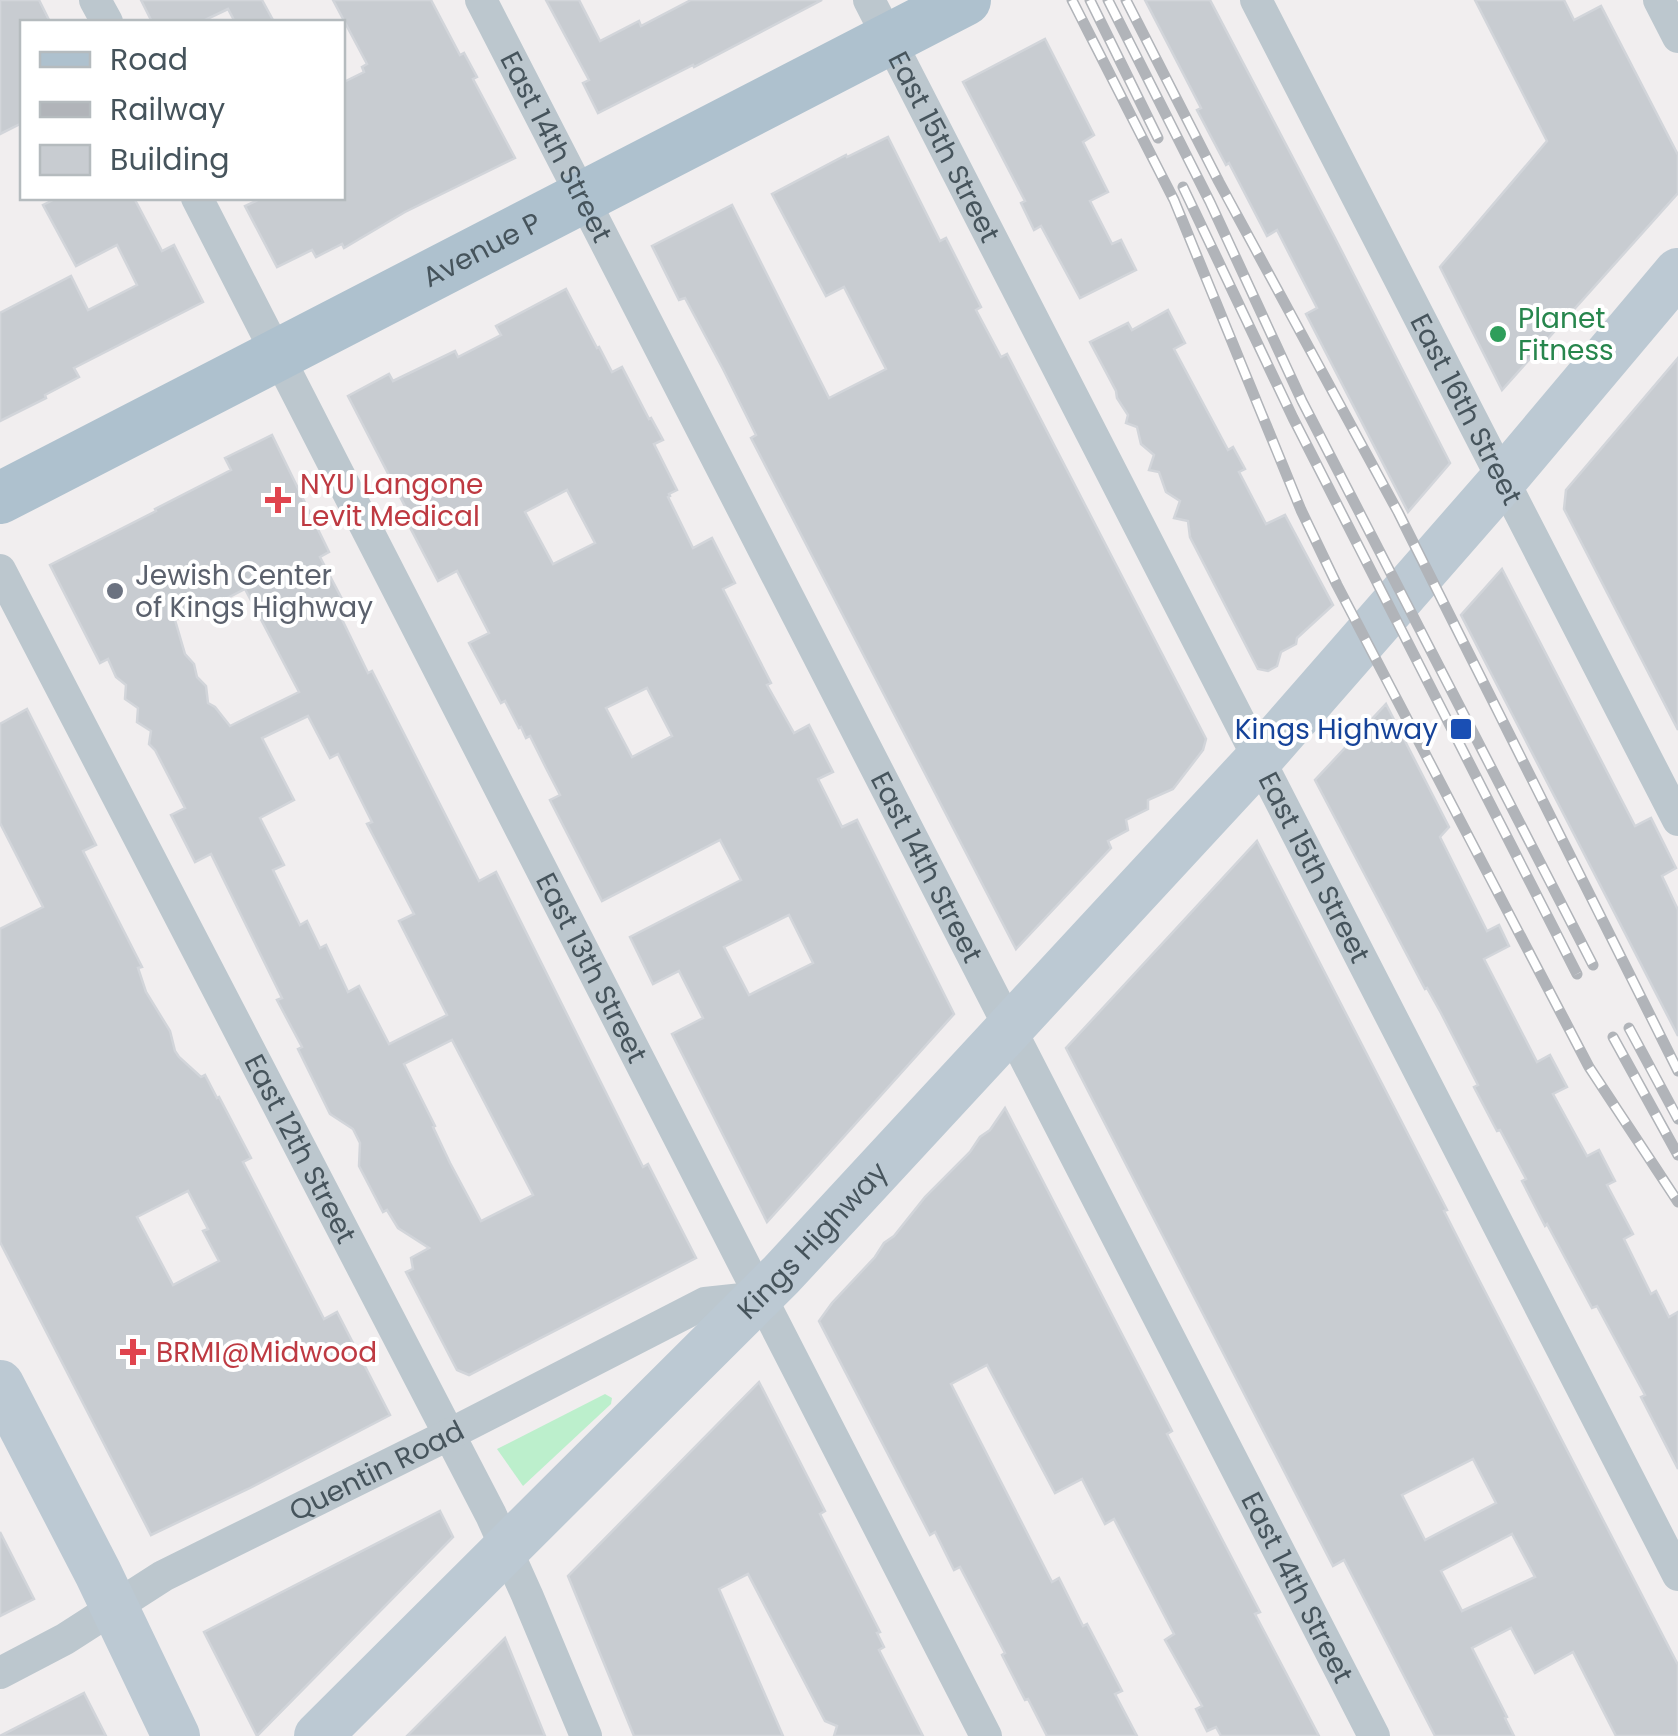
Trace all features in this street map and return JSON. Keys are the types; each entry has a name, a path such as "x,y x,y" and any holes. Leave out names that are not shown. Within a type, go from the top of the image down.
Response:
{"main road":[{"name":"Avenue P","path":"0,498 583,197 879,20 965,0"}],"street":[{"name":"East 14th Street","path":"482,0 1374,1736"},
{"name":"East 16th Street","path":"1256,0 1677,814"},
{"path":"1659,0 1678,38"},
{"name":"East 15th Street","path":"879,20 1678,1574"},
{"name":"East 13th Street","path":"198,200 986,1736"},
{"name":"Kings Highway","path":"318,1736 761,1297 1010,1029 1259,759 1678,272"},
{"name":"East 12th Street","path":"0,570 506,1549 586,1736"},
{"name":"Quentin Road","path":"0,1673 64,1639 164,1576 705,1303 761,1297"},
{"path":"0,1384 176,1736"}],"green space":[{"path":"605,1394 612,1398 611,1404 523,1486 497,1449"}],"building":[{"path":"0,0 39,0 49,20 20,20 20,124 0,134"},
{"path":"141,0 262,0 273,20 234,20 228,9 205,20 151,20"},
{"path":"333,0 431,0 460,55 464,53 477,77 473,79 515,158 405,212 344,248 342,244 316,257 312,250 277,267 245,206 258,200 345,200 345,82 364,72 362,67 367,64"},
{"path":"546,0 579,0 600,41 639,21 641,26 691,0 822,0 598,113 583,83 589,80"},
{"path":"1145,0 1210,0 1335,238 1450,463 1408,512 1306,314 1317,308 1277,230 1267,236 1229,163 1226,165"},
{"path":"1475,0 1564,0 1574,20 1601,6 1678,155 1678,193 1502,390 1440,267 1547,141"},
{"path":"1045,39 1094,135 1083,142 1108,192 1090,201 1112,244 1121,240 1136,270 1080,298 1041,226 1034,230 1021,203 1025,201 963,82"},
{"path":"888,137 940,241 946,238 981,307 976,310 1001,357 1007,354 1206,739 1203,750 1173,789 1148,800 1148,809 1126,820 1128,830 1108,841 1111,848 1016,949 751,438 756,435 723,369 685,298 679,300 652,246 732,205 829,398 886,369 844,287 826,296 772,194"},
{"path":"53,200 135,200 162,251 174,245 203,302 74,368 79,377 0,421 0,313 71,276 88,310 137,285 117,245 76,266 43,205"},
{"path":"566,289 612,372 622,367 663,440 654,444 677,490 668,497 693,548 712,538 735,583 723,589 771,683 767,685 794,733 809,725 833,772 818,779 842,827 857,820 954,1014 767,1222 672,1034 703,1018 679,971 653,984 630,937 741,880 720,840 602,901 550,800 560,795 530,736 526,738 505,701 501,703 469,643 489,633 457,571 438,581 404,516 409,514 348,396 389,374 393,381 455,351 458,357 501,335 496,326","holes":["567,490 595,543 553,564 525,512","647,688 672,736 632,757 606,708","789,915 813,963 749,995 724,947"]},
{"path":"1168,310 1185,343 1174,349 1228,450 1233,447 1245,469 1239,472 1266,524 1285,515 1333,605 1297,638 1296,644 1281,652 1277,666 1268,671 1258,669 1190,537 1188,521 1174,518 1180,501 1166,492 1159,472 1149,470 1154,455 1141,444 1137,427 1126,423 1128,415 1090,342 1128,323 1132,330"},
{"path":"1678,358 1678,730 1564,509 1566,490"},
{"path":"272,435 329,552 320,557 343,601 335,605 368,673 372,671 479,881 496,872 643,1167 648,1164 696,1258 469,1375 457,1370 406,1272 413,1269 411,1258 429,1248 398,1228 387,1210 383,1212 359,1166 360,1143 353,1129 330,1114 277,1000 282,998 211,854 195,862 171,815 185,808 149,744 151,731 137,722 138,708 125,699 126,685 116,677 108,659 100,663 50,565 231,470 225,458","holes":["245,589 299,692 230,726 208,703 206,686 185,654 175,620","308,716 330,758 338,754 372,822 367,824 414,914 399,921 447,1015 389,1044 359,986 348,992 326,945 320,948 307,921 300,925 273,870 284,865 260,818 294,800 262,738","452,1040 533,1195 481,1221 404,1064"]},
{"path":"1502,569 1635,826 1651,818 1676,868 1662,876 1678,910 1678,1036 1461,615"},
{"path":"1386,704 1449,827 1440,837 1487,931 1499,925 1509,946 1484,959 1537,1062 1550,1055 1567,1087 1553,1094 1587,1156 1599,1150 1615,1181 1607,1185 1633,1234 1624,1239 1651,1294 1656,1291 1669,1317 1678,1312 1678,1469 1641,1397 1645,1395 1597,1306 1592,1308 1545,1226 1522,1181 1526,1179 1474,1087 1478,1085 1441,1013 1315,780"},
{"path":"27,709 96,845 83,851 142,967 138,968 146,992 170,1031 175,1051 201,1077 205,1075 219,1097 251,1158 243,1162 324,1319 337,1312 390,1415 151,1535 0,1242 0,929 43,907 0,823 0,724","holes":["188,1191 208,1229 203,1231 219,1261 173,1285 137,1217"]},
{"path":"1257,841 1678,1665 1678,1736 1616,1736 1573,1652 1535,1673 1511,1628 1472,1648 1514,1736 1435,1736 1344,1560 1333,1566 1066,1048","holes":["1473,1459 1496,1503 1425,1540 1402,1495","1512,1534 1535,1577 1462,1611 1441,1571"]},
{"path":"1005,1108 1172,1431 1167,1434 1260,1612 1255,1614 1319,1736 1221,1736 1216,1727 1207,1731 1196,1709 1202,1706 1165,1640 1174,1634 1114,1519 1105,1524 1082,1479 1055,1493 987,1365 951,1384 1052,1582 1059,1578 1083,1626 1087,1624 1122,1691 1115,1694 1137,1736 1047,1736 1028,1699 1025,1700 960,1567 954,1570 935,1532 930,1535 819,1321 925,1197 990,1130"},
{"path":"759,1382 825,1511 820,1514 880,1632 877,1633 884,1647 879,1650 923,1736 834,1736 837,1726 825,1721 748,1574 719,1589 783,1736 634,1736 568,1576"},
{"path":"440,1511 453,1537 257,1736 204,1632"},
{"path":"0,1532 34,1599 0,1616"},
{"path":"505,1638 545,1736 407,1736"},
{"path":"84,1693 106,1736 0,1736"}],"railway":[{"path":"1072,0 1174,200 1301,510 1337,585 1589,1067 1678,1202"},
{"path":"1090,0 1158,138"},
{"path":"1108,0 1210,202 1302,401 1593,965"},
{"path":"1126,0 1219,182 1398,512 1678,1071"},
{"path":"1183,187 1293,418 1577,974"},
{"path":"1629,1028 1678,1119"},
{"path":"1613,1037 1678,1155"}],"place":[{"name":"Planet Fitness","path":"1498,334"},
{"name":"NYU Langone Levit Medical","path":"278,500"},
{"name":"Jewish Center of Kings Highway","path":"115,591"},
{"name":"Kings Highway","path":"1461,729"},
{"name":"BRMI@Midwood","path":"133,1352"}]}
